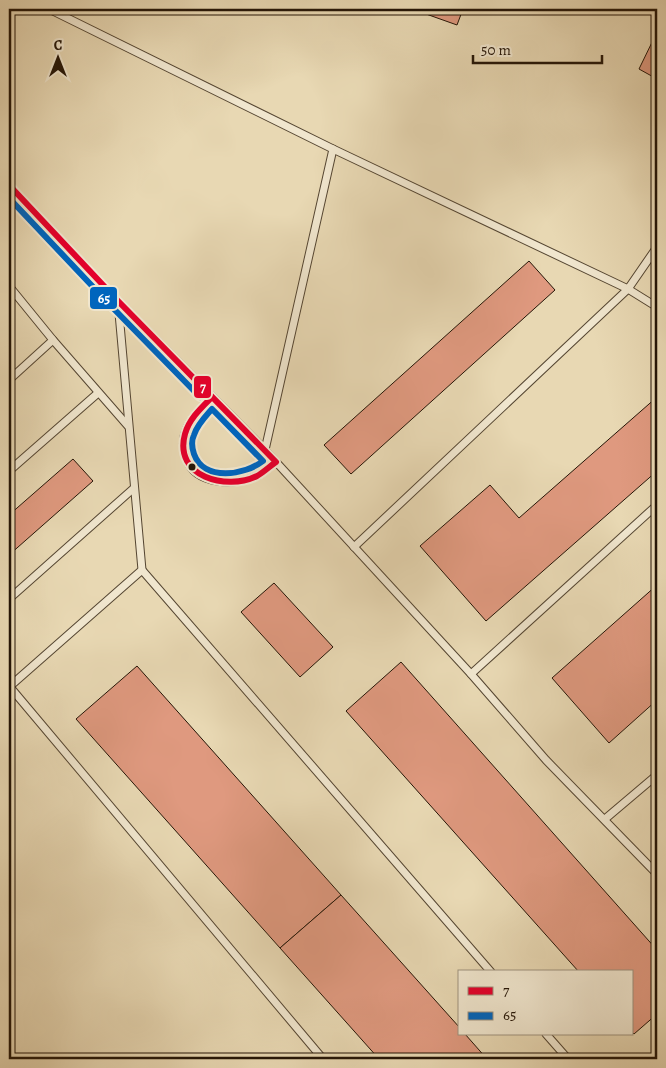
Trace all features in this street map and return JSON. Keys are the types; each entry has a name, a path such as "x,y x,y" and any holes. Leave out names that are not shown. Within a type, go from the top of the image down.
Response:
{"lane":[{"path":"49,9 628,289 657,307"},
{"path":"265,450 333,148"},
{"path":"9,185 118,301 265,450 472,674 546,760 657,874"},
{"path":"354,547 628,289 657,247"},
{"path":"9,286 128,426"},
{"path":"118,301 142,570 489,970"},
{"path":"9,380 53,340"},
{"path":"9,471 98,392"},
{"path":"212,397 194,415 185,431 183,451 190,468 208,480 232,482 258,476 276,462"},
{"path":"9,599 134,488"},
{"path":"472,674 657,504"},
{"path":"142,570 9,687 323,1059"},
{"path":"605,819 657,775"},
{"path":"548,1036 568,1059"},
{"path":"653,1059 657,1055"}],"building":[{"path":"412,9 463,9 457,25"},
{"path":"657,32 657,79 639,69"},
{"path":"529,261 555,290 351,474 324,445"},
{"path":"657,397 657,471 486,621 420,546 490,485 519,518"},
{"path":"73,459 93,481 9,555 9,515"},
{"path":"274,583 333,647 300,677 241,612"},
{"path":"657,585 657,700 609,743 552,678"},
{"path":"401,662 657,950 657,1014 634,1034 634,970 577,970 346,711"},
{"path":"137,666 341,895 280,948 76,719"},
{"path":"341,895 458,1026 458,1036 467,1036 487,1059 379,1059 280,948"}],"transit line":[{"name":"7","path":"9,185 118,301 276,462 257,476 231,482 205,477 195,470 187,461 183,449 185,434 192,419 212,397"},
{"name":"65","path":"9,198 200,397"},
{"name":"65","path":"212,409 263,461 246,470 226,473 206,469 199,463 193,452 192,440 199,424 212,409"}]}
